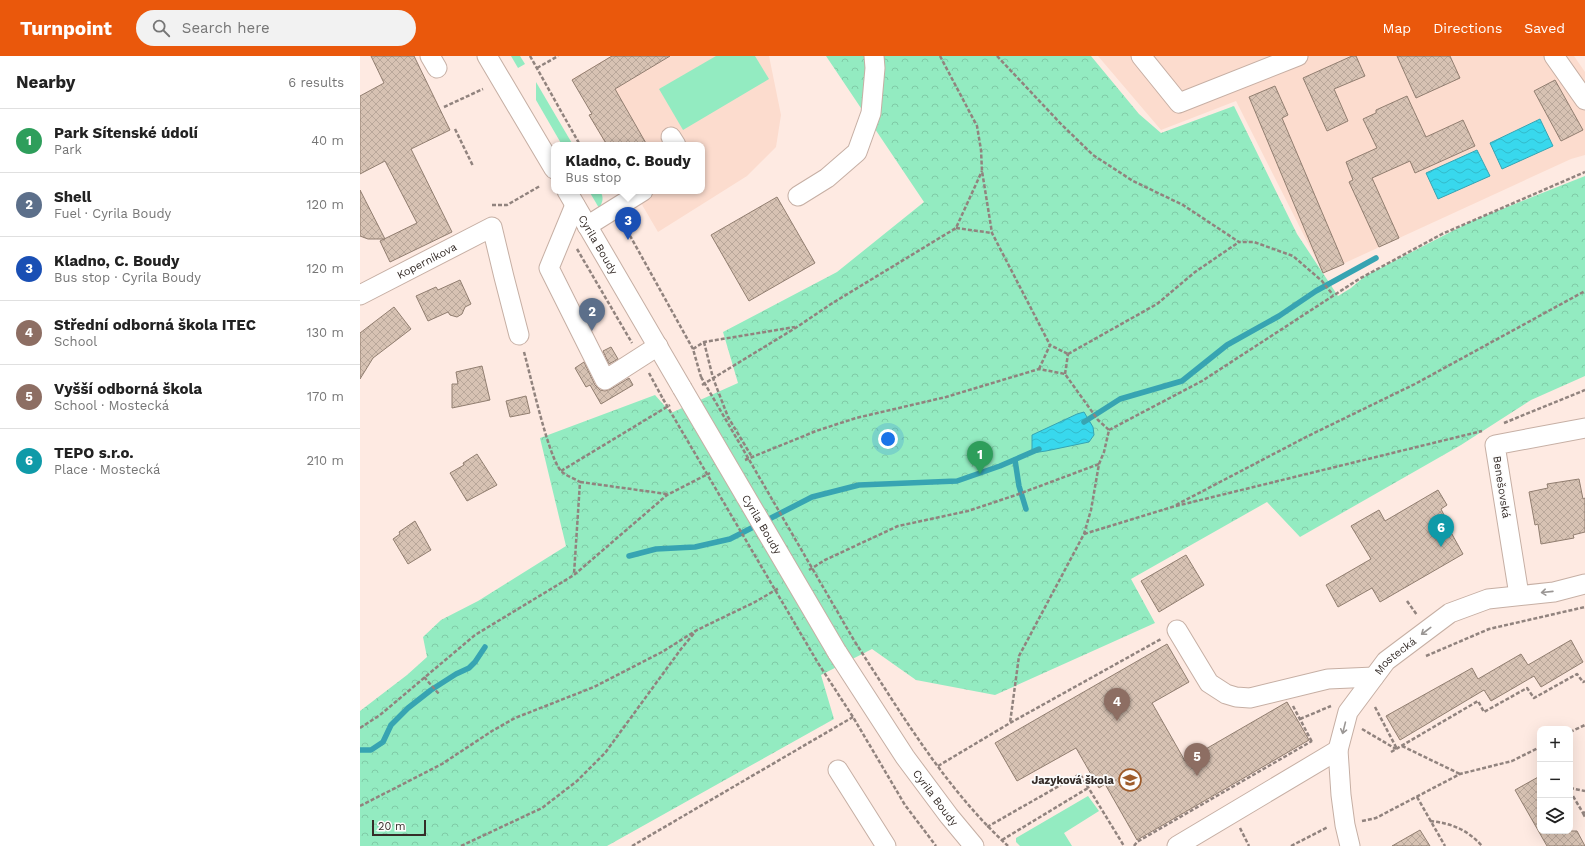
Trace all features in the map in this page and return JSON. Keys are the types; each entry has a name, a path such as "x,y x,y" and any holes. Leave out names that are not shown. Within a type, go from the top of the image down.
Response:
{"street":[{"path":"487,56 551,165"},
{"path":"798,196 827,178 857,152 871,113 875,68 874,56"},
{"path":"1140,56 1179,103 1298,56"},
{"path":"1554,56 1585,100"},
{"path":"587,226 639,194"},
{"path":"571,198 565,229 549,268 605,380 658,346"},
{"name":"Cyrila Boudy","path":"571,198 837,652 905,757 949,816 974,846"},
{"name":"Koperníkova","path":"360,294 492,227 519,335"},
{"name":"Benešovská","path":"1519,595 1495,445 1585,428"},
{"name":"Mostecká","path":"1350,846 1345,825 1341,795 1338,750 1348,712 1386,661 1450,613 1488,599 1554,592 1585,584"},
{"path":"1177,630 1210,683 1226,694 1236,697 1250,698 1328,679 1374,677"},
{"path":"1177,846 1338,750"},
{"path":"838,770 886,846"}],"path":[{"path":"530,56 578,142"},
{"path":"538,68 558,56"},
{"path":"940,56 976,126 981,150 982,171 992,233 1050,345 1068,354"},
{"path":"997,56 1061,124 1093,155 1133,182 1183,205 1238,242 1254,242 1293,256 1322,281 1333,295"},
{"path":"444,107 483,89"},
{"path":"455,129 473,166"},
{"path":"561,471 685,392 713,378 956,228 982,171"},
{"path":"1010,723 1019,656 1084,534 1091,510 1099,464 1104,452 1109,430 1202,381 1359,279 1442,234 1585,172"},
{"path":"492,205 507,205 540,186"},
{"path":"616,209 693,349 700,377 855,642 921,743 938,766 987,827 1008,846"},
{"path":"956,228 992,233"},
{"path":"565,229 818,663 853,717 905,805 936,846"},
{"path":"1068,354 1157,304 1195,272 1238,242"},
{"path":"1172,507 1308,436 1415,384 1585,291"},
{"path":"693,349 704,342 797,327"},
{"path":"519,335 542,422 554,458 561,471 580,482 667,495"},
{"path":"704,342 713,378 728,417 752,457"},
{"path":"1039,369 1050,345"},
{"path":"1065,374 1068,354"},
{"path":"738,462 816,431 856,418 946,397 1039,369 1065,374 1098,420 1109,430"},
{"path":"1499,425 1585,390"},
{"path":"1084,534 1172,507 1487,430"},
{"path":"806,572 825,560 898,526 968,510 1026,492 1099,464"},
{"path":"360,728 380,715 424,676 475,635 574,575 667,495 715,470"},
{"path":"574,575 580,482"},
{"path":"360,806 442,764 492,731 515,718 594,687 662,652 697,630 755,602 780,587"},
{"path":"1407,601 1418,616"},
{"path":"1423,658 1489,629 1585,607"},
{"path":"461,846 542,808 577,781 605,753 681,649 697,630"},
{"path":"938,766 1010,723 1177,630"},
{"path":"1391,752 1478,701 1484,712 1527,688 1534,698 1577,674 1583,682 1585,681"},
{"path":"424,676 439,694"},
{"path":"1134,846 1137,842 1312,741 1300,719 1333,705"},
{"path":"1372,711 1374,706 1397,749"},
{"path":"632,846 853,717"},
{"path":"1361,735 1362,729 1366,723"},
{"path":"1573,731 1585,725"},
{"path":"1362,729 1397,749"},
{"path":"1402,746 1460,774"},
{"path":"1361,821 1376,818 1460,774 1512,761 1537,748"},
{"path":"987,827 1080,774 1124,846"},
{"path":"1002,840 1088,788"},
{"path":"1573,790 1585,792"},
{"path":"1573,795 1585,817"},
{"path":"1417,797 1445,846"},
{"path":"1430,821 1452,825 1465,830 1482,846"},
{"path":"1294,845 1328,827"}],"shaded area":[{"path":"611,56 769,56 781,115 776,147 747,176 658,232 636,194 705,194 705,142 604,142 589,115 594,113 588,102 586,103 572,79"},
{"path":"1098,56 1574,56 1585,72 1585,155 1571,159 1323,273 1236,101 1161,130"}],"green space":[{"path":"511,56 520,56 525,64 518,68"},
{"path":"716,56 755,56 769,79 683,130 659,89"},
{"path":"826,56 1091,56 1139,114 1161,133 1234,106 1297,234 1338,296 1351,288 1365,276 1472,221 1585,176 1585,376 1531,400 1461,445 1300,537 1267,502 1131,579 1155,623 995,695 916,680 872,649 821,675 834,719 607,846 360,846 360,711 407,675 427,657 423,637 441,620 478,601 566,546 540,438 655,395 671,413 738,383 723,332 837,272 924,202"},
{"path":"536,82 571,142 560,142 536,100"},
{"path":"591,194 602,194 602,200 599,208"},
{"path":"1088,796 1099,811 1064,833 1072,846 1020,846 1016,842 1016,838"}],"water":[{"path":"1540,119 1553,146 1502,169 1490,143"},
{"path":"1477,150 1490,176 1438,199 1426,173"},
{"path":"1084,412 1093,427 1094,435 1089,442 1032,453 1032,435"}],"building":[{"path":"371,56 414,56 450,130 411,149 452,232 390,262 380,241 417,223 385,161 360,174 360,96 384,83"},
{"path":"612,56 670,56 615,89 645,142 605,142 589,115 592,114 572,80"},
{"path":"1352,56 1356,56 1365,76 1334,89 1348,121 1327,131 1303,78"},
{"path":"1397,56 1450,56 1460,78 1416,98"},
{"path":"1555,80 1583,130 1561,141 1534,91"},
{"path":"1275,86 1288,115 1282,118 1344,264 1323,273 1249,97"},
{"path":"1407,96 1426,137 1463,120 1475,146 1415,173 1410,161 1372,178 1399,238 1379,247 1349,182 1353,180 1346,162 1377,148 1363,119 1376,113 1376,110"},
{"path":"360,190 385,239 368,239 360,236"},
{"path":"777,197 815,263 749,301 711,235"},
{"path":"460,280 471,304 465,307 462,314 457,317 450,315 448,312 428,321 416,296 436,287 438,290"},
{"path":"394,307 411,329 373,358 360,379 360,333"},
{"path":"611,347 618,359 609,364 603,351"},
{"path":"584,362 595,385 600,390 605,391 611,389 629,378 633,385 601,404 590,385 586,387 575,368"},
{"path":"482,366 490,400 452,408 452,384 458,384 456,372"},
{"path":"526,396 530,413 510,417 506,401"},
{"path":"477,454 497,485 467,501 450,473 464,465 463,463"},
{"path":"1579,479 1583,499 1585,498 1585,532 1573,535 1574,538 1541,544 1538,524 1535,525 1529,492 1548,488 1547,484"},
{"path":"1438,490 1447,505 1441,509 1445,517 1443,518 1463,554 1380,602 1372,588 1338,607 1326,585 1371,559 1351,526 1379,510 1385,521"},
{"path":"415,521 431,550 408,564 393,539 400,534 399,532"},
{"path":"1186,555 1204,585 1159,612 1141,581"},
{"path":"1571,640 1583,662 1541,687 1534,676 1491,701 1484,690 1400,740 1386,716 1472,668 1478,679 1521,654 1528,665"},
{"path":"1167,644 1189,682 1152,703 1185,761 1287,702 1309,740 1137,840 1105,784 1099,788 1076,748 1017,781 995,743"},
{"path":"1537,778 1537,828 1515,790"},
{"path":"1420,830 1430,846 1392,846"},
{"path":"1573,831 1577,831 1585,846 1547,846 1540,834 1573,834"}],"waterway":[{"path":"1084,422 1120,399 1182,381 1227,345 1279,316 1316,291 1376,258"},
{"path":"629,556 656,549 695,547 730,539 812,497 859,485 957,481 1000,466 1039,449"},
{"path":"1015,460 1019,486 1026,509"},
{"path":"360,750 371,750 383,742 391,725 408,708 431,690 456,674 469,668 485,647"}],"place":[{"name":"Kladno, C. Boudy","path":"628,240"},
{"name":"Shell","path":"592,331"},
{"name":"Park Sítenské údolí","path":"980,474"},
{"name":"TEPO s.r.o.","path":"1441,547"},
{"name":"Střední odborná škola ITEC","path":"1117,721"},
{"name":"Vyšší odborná škola","path":"1197,776"},
{"name":"Jazyková škola","path":"1130,780"}]}
